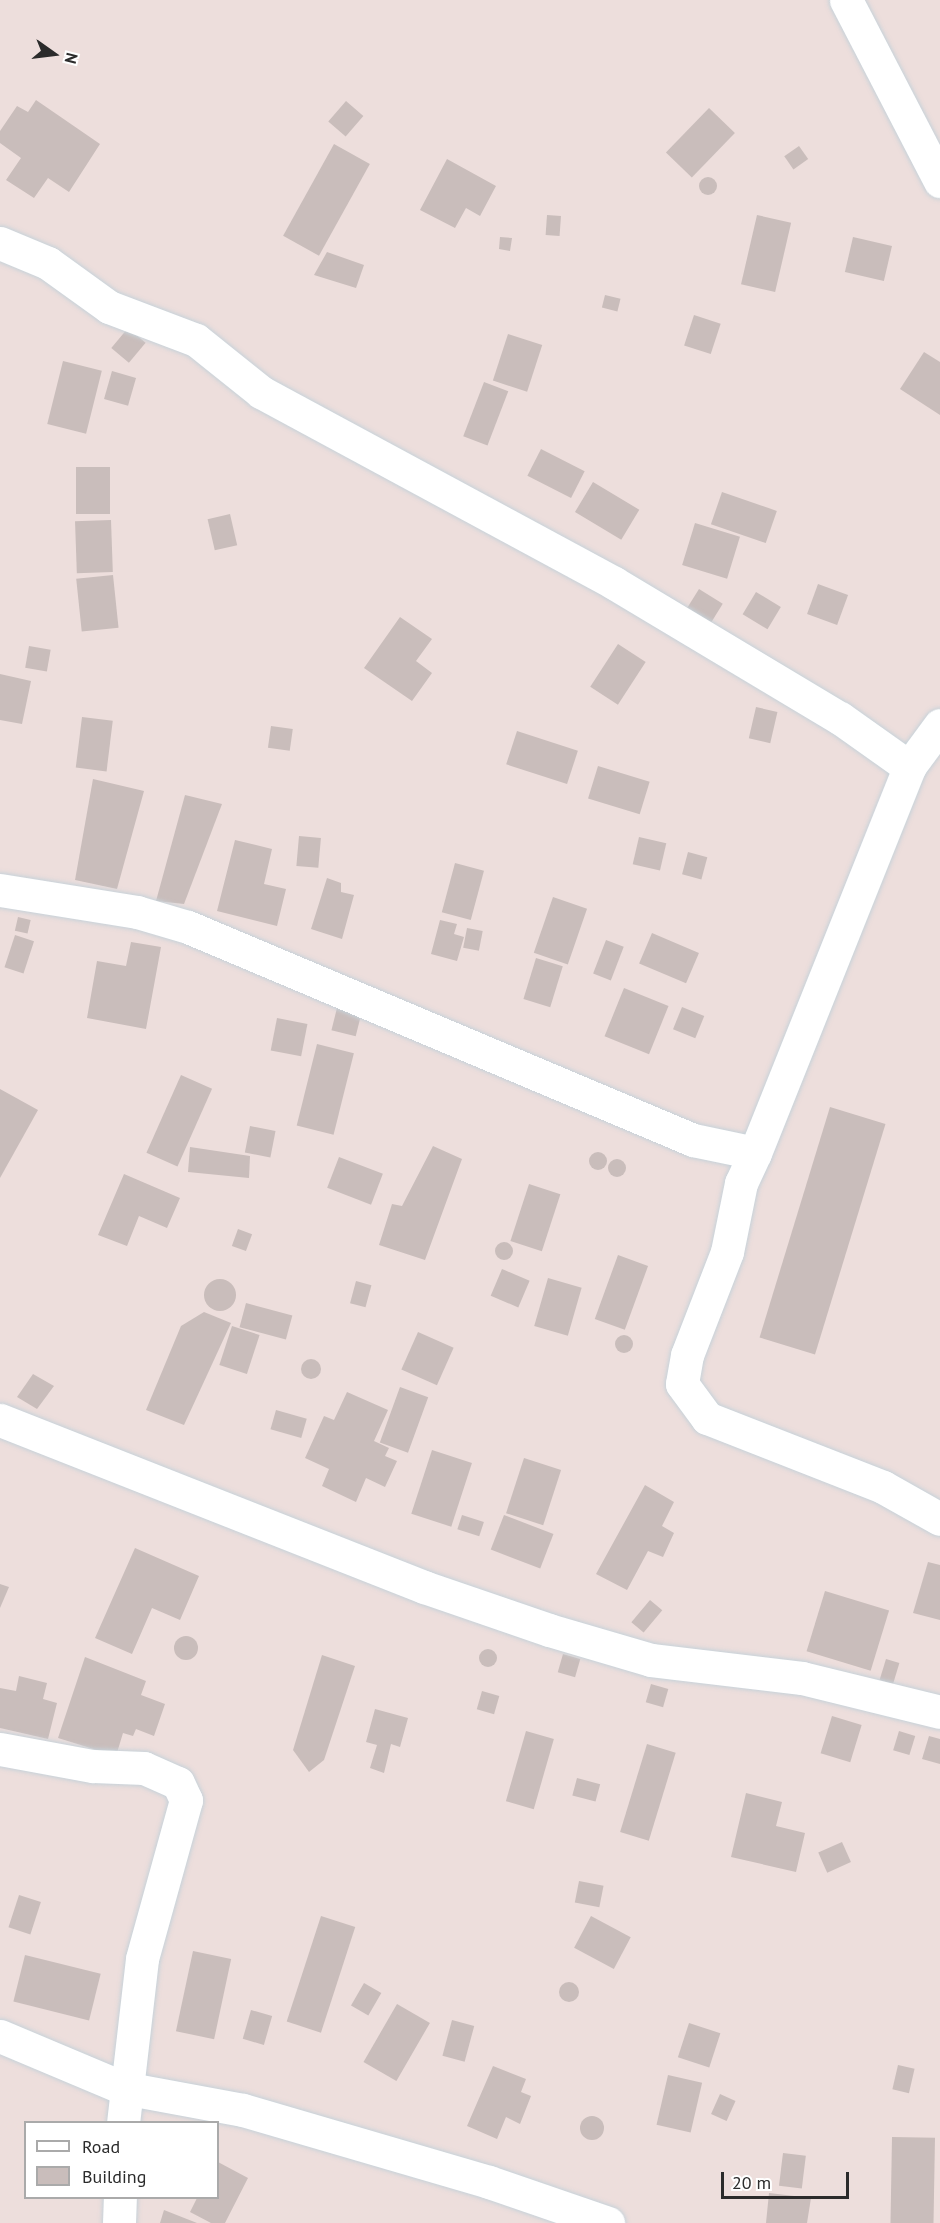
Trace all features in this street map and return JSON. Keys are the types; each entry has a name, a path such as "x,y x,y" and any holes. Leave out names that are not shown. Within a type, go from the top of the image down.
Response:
{"street":[{"path":"846,0 940,181"},
{"path":"0,243 48,263 109,308 196,340 261,392 614,583 840,718 909,767"},
{"path":"940,725 909,767 741,1183 727,1252 687,1355 681,1384 707,1418 883,1487 940,1518"},
{"path":"0,890 137,912 188,927 693,1140 755,1153"},
{"path":"0,1420 424,1587 549,1630 651,1660 802,1678 940,1712"},
{"path":"0,1749 93,1766 144,1768 178,1783 186,1800 142,1959 124,2088 123,2121"},
{"path":"0,2036 124,2088 243,2110 489,2182 608,2223"},
{"path":"118,2223 120,2199"}],"building":[{"path":"36,100 100,144 69,192 48,178 34,198 6,180 21,158 0,143 0,131 17,106 28,112"},
{"path":"346,101 363,116 346,136 328,121"},
{"path":"709,108 735,133 692,178 666,153"},
{"path":"334,144 370,164 319,256 283,236"},
{"path":"799,146 808,159 793,169 784,156"},
{"path":"447,159 496,186 480,216 466,208 455,228 420,210"},
{"path":"708,177 714,180 717,186 714,192 708,195 702,192 699,186 702,180"},
{"path":"547,215 561,216 560,236 546,235"},
{"path":"757,215 791,223 775,292 741,284"},
{"path":"500,237 512,238 510,251 499,249"},
{"path":"853,237 892,246 884,281 845,272"},
{"path":"327,252 364,265 356,288 314,275"},
{"path":"605,295 621,299 617,311 602,308"},
{"path":"694,315 721,324 711,354 684,345"},
{"path":"128,328 146,343 129,363 111,348"},
{"path":"508,334 542,345 527,392 493,381"},
{"path":"924,352 940,362 940,415 900,389"},
{"path":"63,361 102,371 86,434 47,424"},
{"path":"112,371 136,378 128,406 104,399"},
{"path":"484,382 508,391 487,445 463,436"},
{"path":"541,449 585,471 571,498 527,476"},
{"path":"76,467 110,467 110,514 76,514"},
{"path":"593,482 639,510 621,540 575,512"},
{"path":"722,492 777,511 766,543 711,524"},
{"path":"230,514 237,545 215,550 208,519"},
{"path":"111,520 113,572 77,573 75,521"},
{"path":"695,523 740,537 727,579 682,565"},
{"path":"113,575 119,628 82,632 76,579"},
{"path":"818,584 848,595 837,625 807,614"},
{"path":"699,589 723,604 709,626 685,611"},
{"path":"756,592 781,607 767,629 743,614"},
{"path":"400,617 432,639 416,661 432,673 412,701 364,668"},
{"path":"618,644 646,662 618,705 590,687"},
{"path":"29,646 51,650 47,671 25,668"},
{"path":"0,674 31,681 22,724 0,720"},
{"path":"756,707 777,712 770,743 749,738"},
{"path":"82,717 113,721 107,771 76,768"},
{"path":"271,726 293,729 290,751 268,748"},
{"path":"517,731 578,751 567,784 506,764"},
{"path":"598,766 650,782 640,814 588,799"},
{"path":"93,779 144,791 117,889 75,880"},
{"path":"185,795 222,804 184,904 156,901"},
{"path":"299,836 321,838 318,868 296,866"},
{"path":"639,837 666,843 660,871 633,864"},
{"path":"235,840 272,849 264,884 286,889 277,926 217,911"},
{"path":"688,852 707,857 701,879 682,874"},
{"path":"455,863 484,871 471,920 442,912"},
{"path":"327,878 341,883 341,892 354,895 342,939 311,929"},
{"path":"553,897 587,909 568,965 534,953"},
{"path":"18,917 31,920 28,934 15,931"},
{"path":"440,920 457,924 454,934 464,937 457,961 431,954"},
{"path":"467,928 483,931 479,951 463,948"},
{"path":"652,933 699,953 686,983 639,963"},
{"path":"15,935 34,941 24,974 4,967"},
{"path":"606,940 624,947 611,980 593,974"},
{"path":"131,942 161,947 146,1029 87,1018 97,961 126,966"},
{"path":"536,958 563,966 550,1007 523,999"},
{"path":"624,988 669,1006 649,1054 605,1036"},
{"path":"682,1007 704,1016 695,1038 673,1029"},
{"path":"337,1008 361,1014 356,1036 331,1030"},
{"path":"277,1018 307,1024 301,1056 271,1050"},
{"path":"317,1044 354,1053 334,1135 297,1126"},
{"path":"181,1075 212,1089 177,1166 146,1153"},
{"path":"0,1089 38,1110 0,1178"},
{"path":"830,1107 885,1124 815,1354 760,1337"},
{"path":"250,1126 276,1131 270,1157 245,1153"},
{"path":"433,1146 462,1159 425,1260 379,1245 392,1204 402,1206"},
{"path":"190,1147 250,1156 249,1178 188,1172"},
{"path":"598,1152 604,1155 607,1161 604,1167 598,1170 592,1167 589,1161 592,1155"},
{"path":"339,1157 383,1174 371,1205 327,1188"},
{"path":"617,1159 623,1162 626,1168 623,1174 617,1177 611,1174 608,1168 611,1162"},
{"path":"124,1174 180,1198 167,1228 139,1216 127,1246 98,1235"},
{"path":"529,1184 560,1194 542,1251 510,1241"},
{"path":"238,1229 252,1234 246,1251 232,1246"},
{"path":"504,1242 510,1245 513,1251 510,1257 504,1260 498,1257 495,1251 498,1245"},
{"path":"618,1255 648,1266 625,1330 595,1319"},
{"path":"502,1269 530,1281 518,1307 491,1296"},
{"path":"548,1278 582,1288 568,1336 534,1326"},
{"path":"220,1279 231,1284 236,1295 231,1306 220,1311 209,1306 204,1295 209,1284"},
{"path":"356,1281 371,1285 366,1307 350,1303"},
{"path":"246,1303 292,1315 286,1340 240,1327"},
{"path":"204,1312 231,1323 184,1425 146,1410 181,1326"},
{"path":"232,1326 260,1335 247,1374 219,1365"},
{"path":"418,1332 454,1348 437,1385 401,1369"},
{"path":"624,1335 630,1338 633,1344 630,1350 624,1353 618,1350 615,1344 618,1338"},
{"path":"307,1359 315,1359 321,1365 321,1373 315,1379 307,1379 301,1373 301,1365"},
{"path":"33,1374 54,1386 37,1409 17,1397"},
{"path":"400,1387 428,1397 408,1453 380,1442"},
{"path":"347,1392 388,1410 374,1441 389,1448 385,1456 397,1461 385,1487 366,1478 356,1502 322,1486 329,1469 305,1458 324,1416 334,1420"},
{"path":"276,1410 307,1419 301,1438 270,1429"},
{"path":"432,1450 472,1463 451,1527 411,1514"},
{"path":"524,1458 561,1470 543,1525 506,1513"},
{"path":"645,1485 674,1502 662,1526 674,1533 663,1557 648,1551 627,1590 596,1574"},
{"path":"462,1515 484,1522 479,1536 457,1529"},
{"path":"504,1515 553,1534 540,1569 491,1550"},
{"path":"135,1548 199,1576 180,1620 152,1608 132,1654 95,1638"},
{"path":"928,1562 940,1565 940,1620 913,1613"},
{"path":"0,1584 9,1587 0,1608"},
{"path":"825,1591 889,1611 871,1671 807,1651"},
{"path":"650,1600 662,1610 644,1632 631,1622"},
{"path":"186,1636 191,1637 197,1643 197,1653 191,1659 186,1660 181,1659 175,1653 174,1648 175,1643 181,1637"},
{"path":"488,1649 494,1652 497,1658 494,1664 488,1667 482,1664 479,1658 482,1652"},
{"path":"563,1654 580,1659 575,1677 558,1672"},
{"path":"322,1655 355,1666 324,1760 309,1772 293,1750"},
{"path":"85,1657 146,1681 141,1695 165,1704 154,1736 136,1729 133,1736 123,1733 116,1756 58,1738"},
{"path":"886,1659 899,1663 893,1684 880,1680"},
{"path":"19,1676 47,1683 43,1699 57,1703 48,1739 0,1728 0,1688 16,1691"},
{"path":"651,1684 668,1689 663,1707 646,1702"},
{"path":"482,1691 499,1696 494,1714 477,1709"},
{"path":"375,1709 408,1718 400,1747 391,1744 384,1773 370,1768 377,1745 366,1742"},
{"path":"832,1716 862,1725 850,1762 821,1753"},
{"path":"526,1731 554,1739 534,1809 506,1801"},
{"path":"899,1731 915,1736 909,1755 893,1750"},
{"path":"929,1736 940,1739 940,1764 922,1759"},
{"path":"647,1744 676,1753 649,1841 620,1832"},
{"path":"577,1778 600,1784 596,1802 572,1795"},
{"path":"746,1793 782,1802 776,1826 805,1833 796,1872 731,1857"},
{"path":"842,1842 851,1862 827,1873 818,1853"},
{"path":"579,1881 604,1886 599,1907 575,1903"},
{"path":"19,1895 41,1902 30,1934 8,1927"},
{"path":"321,1916 355,1927 321,2033 287,2022"},
{"path":"591,1916 631,1937 614,1969 574,1948"},
{"path":"193,1951 231,1959 214,2039 176,2031"},
{"path":"25,1955 101,1974 89,2020 13,2002"},
{"path":"569,1982 576,1985 579,1992 576,1999 569,2002 562,1999 559,1992 562,1985"},
{"path":"364,1983 381,1993 368,2016 351,2006"},
{"path":"397,2004 430,2023 396,2081 364,2062"},
{"path":"251,2010 272,2016 264,2045 243,2039"},
{"path":"452,2020 474,2026 465,2062 442,2056"},
{"path":"689,2023 720,2033 709,2067 678,2057"},
{"path":"898,2065 915,2069 909,2093 892,2089"},
{"path":"493,2066 526,2079 521,2092 531,2096 520,2124 506,2117 497,2139 467,2126"},
{"path":"668,2075 702,2083 691,2133 657,2125"},
{"path":"720,2094 736,2101 727,2121 711,2114"},
{"path":"592,2116 600,2120 604,2128 600,2136 592,2140 584,2136 580,2128 584,2120"},
{"path":"892,2137 935,2138 934,2223 890,2223"},
{"path":"783,2153 806,2156 802,2189 779,2186"},
{"path":"219,2163 248,2178 225,2223 211,2223 190,2212 196,2199 219,2199"},
{"path":"769,2193 811,2198 807,2223 766,2223"},
{"path":"164,2210 197,2223 160,2223"}]}
